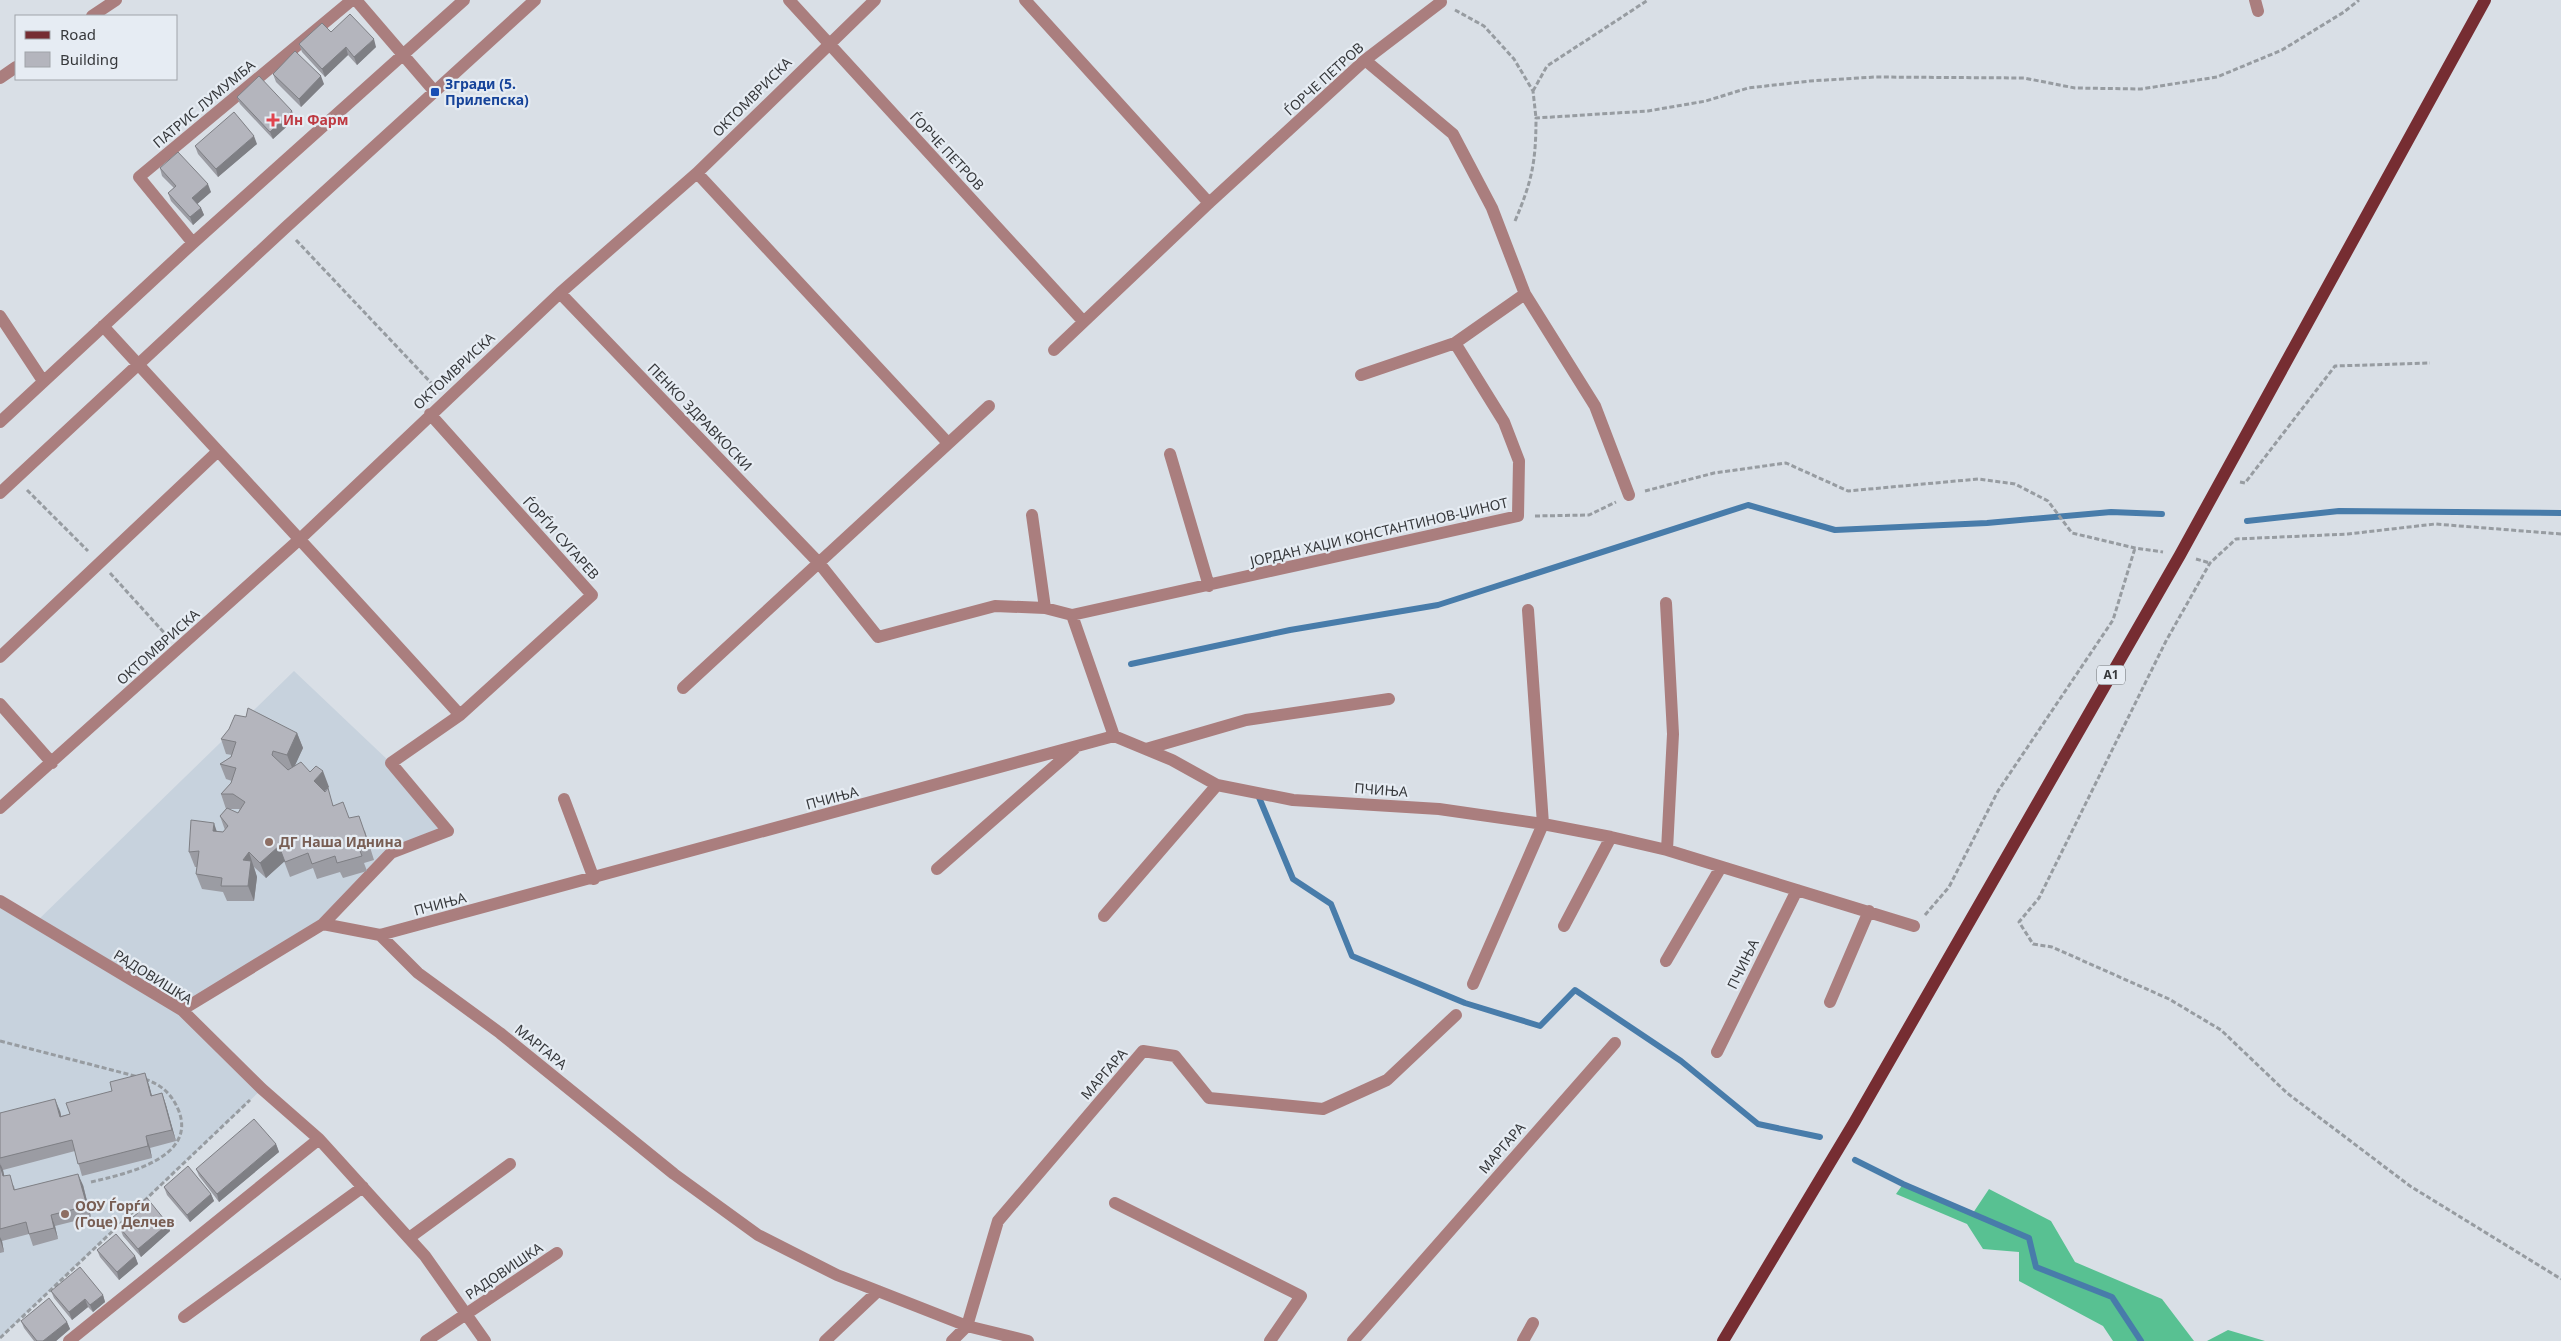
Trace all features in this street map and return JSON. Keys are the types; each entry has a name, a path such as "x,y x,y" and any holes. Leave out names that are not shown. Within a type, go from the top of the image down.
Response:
{"main road":[{"name":"A1","path":"1723,1341 1855,1120 2180,555 2485,0"}],"street":[{"path":"94,15 116,0"},
{"name":"ПАТРИС ЛУМУМБА","path":"193,244 140,177 354,0 434,92"},
{"path":"0,422 193,244 464,0"},
{"path":"0,493 285,228 535,0"},
{"name":"ЃОРЧЕ ПЕТРОВ","path":"789,0 1084,321"},
{"name":"ОКТОМВРИСКА","path":"0,808 301,538 560,293 697,172 828,43 875,0"},
{"path":"1025,0 1209,203"},
{"name":"ЃОРЧЕ ПЕТРОВ","path":"1054,350 1209,203 1366,60 1442,2"},
{"path":"1366,60 1453,134 1492,208 1525,294 1596,406 1629,496"},
{"path":"0,78 15,68"},
{"path":"697,172 948,443"},
{"name":"ПЕНКО ЗДРАВКОСКИ","path":"560,293 819,562"},
{"path":"1361,374 1455,343 1525,294"},
{"path":"0,316 43,381"},
{"path":"103,326 217,452 301,538 460,714"},
{"name":"ЈОРДАН ХАЏИ КОНСТАНТИНОВ-ЏИНОТ","path":"1072,615 1518,516 1519,461 1504,422 1455,343"},
{"path":"683,688 989,406"},
{"name":"ЃОРЃИ СУГАРЕВ","path":"323,924 391,853 448,831 391,763 460,714 592,595 430,414"},
{"path":"0,657 217,452"},
{"path":"1170,454 1209,586"},
{"path":"1032,515 1045,608"},
{"path":"819,562 878,637 996,606 1045,608 1072,615 1114,736"},
{"path":"1666,603 1674,734 1667,850"},
{"path":"1473,984 1543,824 1528,610"},
{"path":"1146,749 1246,720 1389,699"},
{"path":"0,704 52,763"},
{"name":"ПЧИЊА","path":"380,935 594,879 1114,736 1172,760 1217,785 1293,800 1439,809 1543,824 1611,837 1667,850 1914,926"},
{"name":"ПЧИЊА","path":"937,869 1077,746"},
{"path":"1104,916 1217,785"},
{"path":"564,799 594,879"},
{"path":"1564,926 1611,837"},
{"path":"1666,961 1721,867"},
{"name":"ПЧИЊА","path":"1717,1052 1797,890"},
{"name":"РАДОВИШКА","path":"0,901 182,1010 262,1089 319,1139 363,1187 425,1256 468,1314 485,1341"},
{"path":"1830,1002 1869,911"},
{"path":"182,1010 323,924 380,935"},
{"name":"МАРГАРА","path":"380,935 418,973 500,1033 674,1174 758,1235 837,1275 967,1326 1028,1341"},
{"name":"МАРГАРА","path":"952,1341 967,1326 998,1221 1144,1051 1175,1056 1209,1098 1323,1109 1387,1080 1456,1015"},
{"name":"МАРГАРА","path":"1353,1341 1614,1043"},
{"path":"69,1341 319,1139"},
{"path":"409,1238 510,1164"},
{"path":"184,1317 363,1187"},
{"path":"1115,1203 1301,1296 1270,1341"},
{"name":"РАДОВИШКА","path":"426,1341 557,1253"},
{"path":"825,1341 878,1291"},
{"path":"1523,1341 1533,1323"}],"path":[{"path":"1533,91 1547,66 1648,0"},
{"path":"1536,118 1648,111 1706,101 1748,88 1857,78 2024,78 2075,88 2141,90 2217,77 2274,54 2344,12 2359,0"},
{"path":"1442,2 1484,26 1514,59 1533,91 1536,118 1536,155 1530,185 1507,248"},
{"path":"285,228 446,399"},
{"path":"2222,478 2245,482 2335,366 2430,363"},
{"path":"1518,516 1589,515 1629,496 1714,472 1786,463 1848,491 1978,478 2015,484 2048,501 2072,533 2135,548 2180,555"},
{"path":"2561,534 2436,524 2348,534 2236,539 2210,563 2166,641 2039,898 2018,922 2033,944 2052,947 2169,999 2221,1030 2287,1093 2410,1186 2561,1279"},
{"path":"1914,926 1949,887 1998,791 2113,620 2135,548"},
{"path":"0,1041 128,1073 157,1083 171,1095 182,1126 178,1143 163,1156 148,1165 126,1174 91,1182"},
{"path":"0,1338 262,1089"}],"shaded area":[{"path":"294,671 391,763 448,831 391,853 323,924 182,1010 262,1089 0,1338 0,901 36,922"}],"green space":[{"path":"1903,1184 1973,1213 1989,1189 2051,1221 2075,1262 2162,1299 2194,1341 2113,1341 2103,1326 2019,1281 2019,1252 1983,1249 1967,1224 1896,1194"},
{"path":"2228,1330 2265,1341 2207,1341"}],"building":[{"path":"350,14 374,39 354,57 346,47 322,69 299,44 322,23 331,32"},
{"path":"295,51 321,76 299,99 273,74"},
{"path":"259,76 292,111 270,132 237,97"},
{"path":"234,112 254,136 216,169 195,146"},
{"path":"178,152 208,184 192,198 201,208 190,217 168,193 176,186 160,168"},
{"path":"248,708 297,733 287,755 273,751 272,755 288,770 301,762 310,772 316,766 323,771 314,781 325,792 328,788 333,806 343,802 349,818 359,816 369,845 359,848 362,856 337,863 335,856 312,864 308,853 285,862 279,846 260,863 249,852 243,860 251,861 248,886 221,886 222,878 196,874 199,851 189,852 191,820 214,823 213,831 223,832 228,826 220,816 227,808 238,813 245,802 233,794 221,794 231,783 236,768 220,764 231,757 236,742 221,739 229,729 235,715 246,717"},
{"path":"145,1073 151,1096 162,1093 172,1130 146,1136 148,1146 78,1164 72,1140 0,1158 0,1113 55,1099 60,1117 70,1114 66,1103 112,1091 110,1082"},
{"path":"254,1119 276,1144 217,1194 196,1169"},
{"path":"0,1165 3,1176 10,1175 14,1190 78,1174 87,1206 51,1215 54,1228 29,1234 26,1222 0,1229"},
{"path":"188,1166 211,1194 187,1215 164,1187"},
{"path":"147,1198 168,1224 138,1249 120,1228 139,1212 135,1207"},
{"path":"116,1234 135,1256 117,1272 97,1250"},
{"path":"80,1267 103,1295 90,1305 85,1299 69,1312 51,1291"},
{"path":"49,1298 67,1322 43,1341 37,1341 21,1321"}],"waterway":[{"path":"1131,664 1290,630 1438,605 1748,505 1835,530 1987,523 2111,512 2162,514"},
{"path":"2247,521 2339,511 2561,513"},
{"path":"1258,795 1293,879 1331,904 1352,956 1465,1003 1540,1026 1575,990 1681,1061 1758,1124 1820,1137"},
{"path":"1855,1160 1903,1184 2029,1238 2036,1267 2112,1297 2141,1341"}],"place":[{"name":"Згради (5. Прилепска)","path":"435,92"},
{"name":"Ин Фарм","path":"273,120"},
{"name":"ДГ Наша Иднина","path":"269,842"},
{"name":"ООУ Ѓорѓи (Гоце) Делчев","path":"65,1214"}]}
